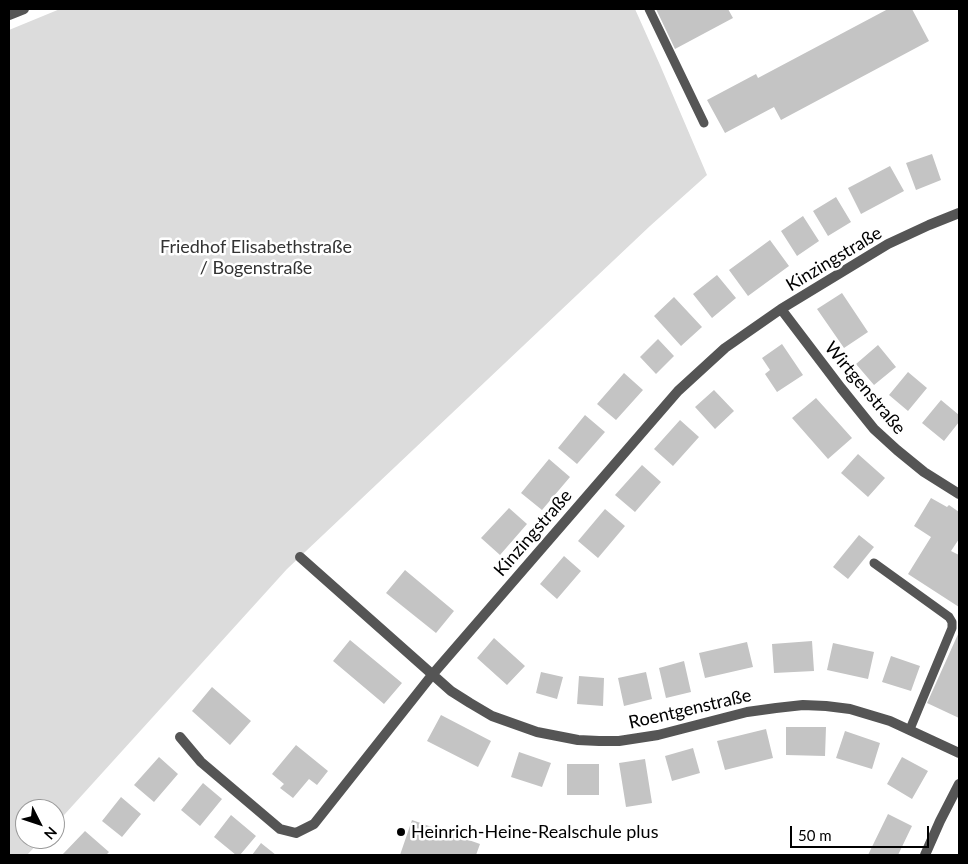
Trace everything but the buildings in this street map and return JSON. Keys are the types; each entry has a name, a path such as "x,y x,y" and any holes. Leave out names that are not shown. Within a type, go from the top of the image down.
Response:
{"street":[{"path":"10,13 24,9"},
{"name":"Kinzingstraße","path":"180,737 201,762 280,829 296,833 314,824 432,675 678,391 725,348 781,309 888,244 929,224 959,213"},
{"name":"Wirtgenstraße","path":"781,309 874,429 924,472 959,494"},
{"name":"Roentgenstraße","path":"300,557 451,691 492,716 537,732 578,740 609,741 637,739 658,736 747,712 803,705 850,709 890,721 959,753"},
{"path":"925,855 959,784"}],"lane":[{"path":"649,9 704,123"},
{"path":"874,564 949,617 952,622 952,628 910,729"}],"green space":[{"name":"Friedhof Elisabethstraße / Bogenstraße","path":"60,9 635,9 707,175 650,226 287,569 65,814 65,799 15,799 15,849 33,849 27,855 9,855 9,30"}],"place":[{"name":"Heinrich-Heine-Realschule plus","path":"401,832"}]}
